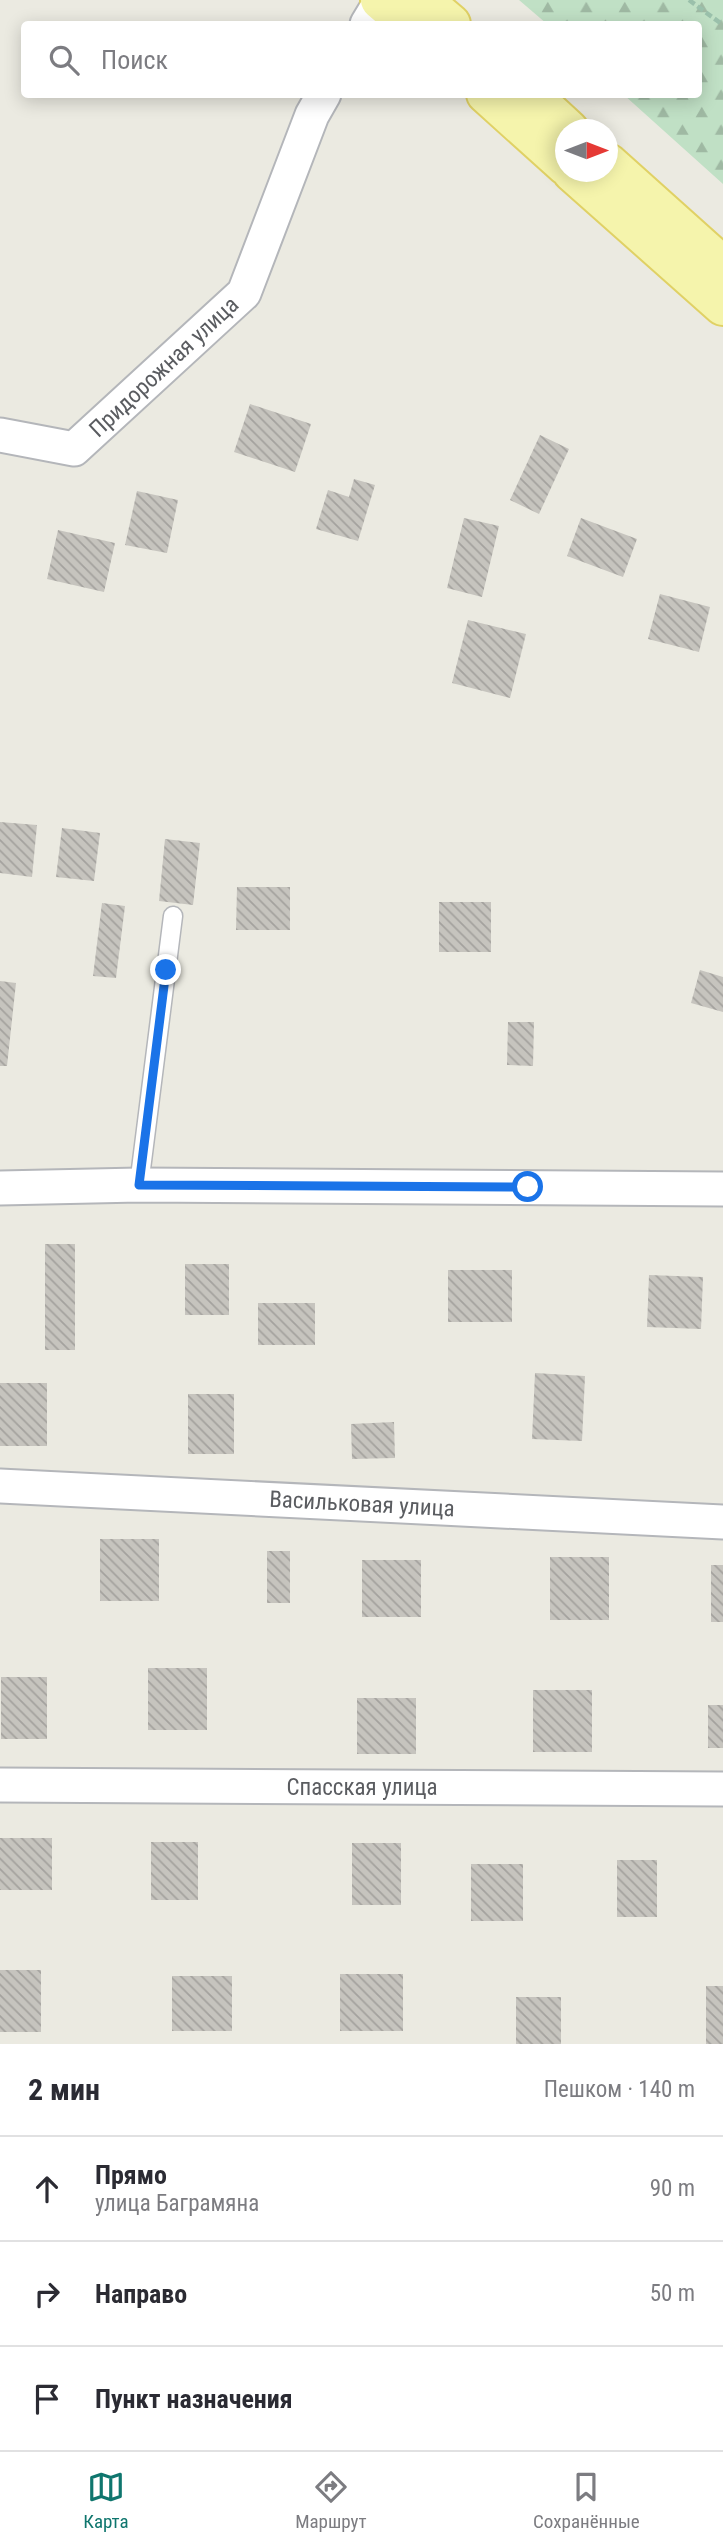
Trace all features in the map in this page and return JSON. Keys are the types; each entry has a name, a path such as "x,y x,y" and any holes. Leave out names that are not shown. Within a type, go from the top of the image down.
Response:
{"main road":[{"path":"423,0 448,21"},
{"path":"490,98 555,157"},
{"path":"534,98 557,119"},
{"path":"618,173 723,266"},
{"path":"583,182 723,306"}],"street":[{"name":"Придорожная улица","path":"0,435 74,449 244,293 312,115 322,98"},
{"path":"0,1188 139,1185 723,1189"},
{"name":"Васильковая улица","path":"0,1486 723,1522"},
{"name":"Спасская улица","path":"0,1785 723,1789"}],"lane":[{"path":"139,1185 173,916"}],"path":[{"path":"690,0 723,25"}],"green space":[{"path":"519,0 723,0 723,184 627,98 702,98 702,21 544,21"}],"building":[{"path":"250,404 311,424 295,472 234,452"},
{"path":"540,435 569,449 539,514 510,500"},
{"path":"354,479 375,485 358,541 316,529 328,490 349,497"},
{"path":"137,491 178,500 167,553 125,545"},
{"path":"464,518 499,526 482,597 447,588"},
{"path":"581,518 637,539 623,577 567,556"},
{"path":"58,530 115,543 104,592 47,579"},
{"path":"660,594 710,607 699,652 648,639"},
{"path":"468,620 526,634 510,698 452,683"},
{"path":"0,822 37,825 32,877 0,873"},
{"path":"62,828 100,833 94,881 56,877"},
{"path":"165,839 200,843 193,905 159,901"},
{"path":"237,887 290,887 290,930 236,930"},
{"path":"439,902 491,902 491,952 439,952"},
{"path":"102,903 125,906 116,978 93,976"},
{"path":"700,970 723,977 723,1012 691,1003"},
{"path":"0,981 16,983 7,1066 0,1066"},
{"path":"508,1022 534,1022 533,1066 507,1065"},
{"path":"45,1244 75,1244 75,1350 45,1350"},
{"path":"185,1264 229,1264 229,1315 185,1315"},
{"path":"448,1270 512,1270 512,1322 448,1322"},
{"path":"649,1275 703,1277 701,1329 647,1327"},
{"path":"258,1303 315,1303 315,1345 258,1345"},
{"path":"535,1373 585,1376 582,1441 532,1439"},
{"path":"0,1383 47,1383 47,1446 0,1446"},
{"path":"188,1394 234,1394 234,1454 188,1454"},
{"path":"394,1422 395,1458 352,1459 351,1424"},
{"path":"100,1539 159,1539 159,1601 100,1601"},
{"path":"267,1551 290,1551 290,1603 267,1603"},
{"path":"550,1557 609,1557 609,1620 550,1620"},
{"path":"362,1560 421,1560 421,1617 362,1617"},
{"path":"711,1565 723,1565 723,1622 711,1622"},
{"path":"148,1668 207,1668 207,1730 148,1730"},
{"path":"1,1677 47,1677 47,1739 1,1739"},
{"path":"533,1690 592,1690 592,1752 533,1752"},
{"path":"357,1698 416,1698 416,1754 357,1754"},
{"path":"708,1705 723,1705 723,1748 708,1748"},
{"path":"0,1838 52,1838 52,1890 0,1890"},
{"path":"151,1842 198,1842 198,1900 151,1900"},
{"path":"352,1843 401,1843 401,1905 352,1905"},
{"path":"617,1860 657,1860 657,1917 617,1917"},
{"path":"471,1864 523,1864 523,1921 471,1921"},
{"path":"0,1970 41,1970 41,2032 0,2032"},
{"path":"340,1974 403,1974 403,2031 340,2031"},
{"path":"172,1976 232,1976 232,2031 172,2031"},
{"path":"706,1986 723,1986 723,2044 706,2044"},
{"path":"516,1997 561,1997 561,2044 516,2044"}],"route":[{"path":"166,970 139,1185 528,1187"}]}
